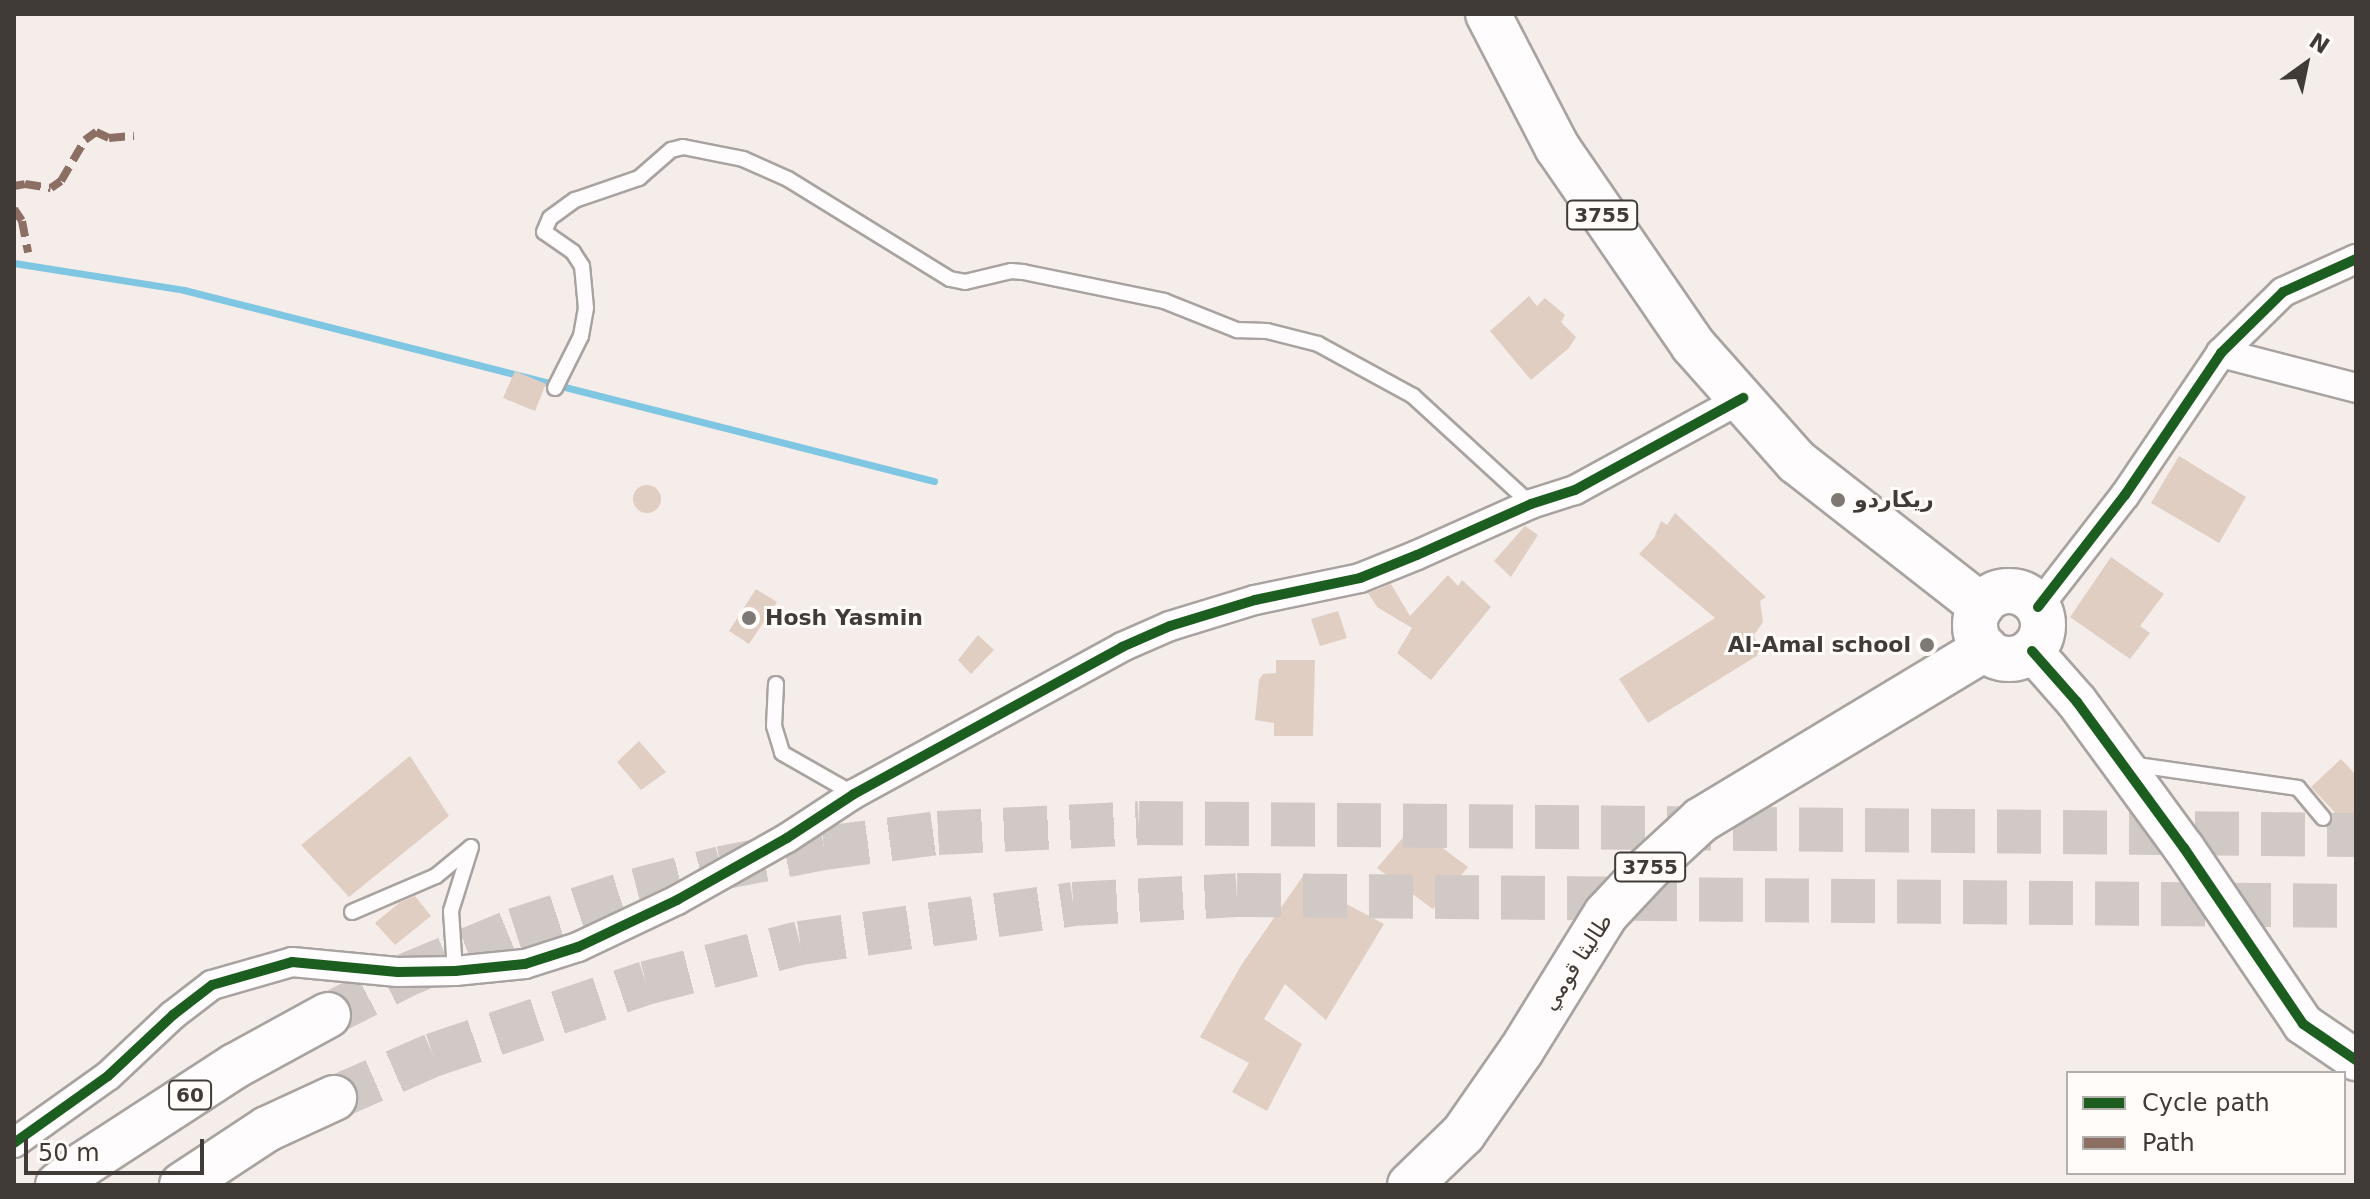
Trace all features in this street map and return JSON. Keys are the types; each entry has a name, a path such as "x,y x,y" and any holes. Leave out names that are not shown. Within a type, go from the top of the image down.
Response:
{"main road":[{"name":"3755","path":"1488,14 1557,147 1693,345 1797,462 1981,606"},
{"path":"2012,591 2031,599 2038,607 2044,625 2032,651 2013,659 2003,659 1985,649 1975,630 1981,606 1993,595 2012,591"},
{"name":"طاليثا قومي","path":"1410,1185 1463,1134 1521,1051 1606,914 1649,868 1701,820 1985,649"},
{"name":"60","path":"58,1185 84,1164 235,1066 328,1015"},
{"path":"182,1185 267,1129 334,1098"}],"street":[{"path":"2038,607 2125,495 2221,353 2283,292 2356,259"},
{"path":"2221,353 2356,388"},
{"path":"14,1143 108,1076 173,1015 212,985 233,976 292,962 398,972 455,971 525,964 578,947 677,900 787,838 854,794 1122,647 1170,626 1255,600 1360,578 1531,504 1575,490 1743,398"},
{"path":"2032,651 2077,702 2122,763 2303,1024 2356,1060"}],"lane":[{"path":"555,388 581,336 586,308 582,266 573,252 544,232 550,218 575,200 639,178 671,150 683,147 743,159 788,179 950,279 965,282 1011,271 1023,272 1164,301 1237,330 1267,331 1318,344 1413,396 1531,504"},
{"path":"776,684 774,726 782,753 854,794"},
{"path":"2122,763 2298,788 2323,818"},
{"path":"352,912 436,876 471,847 451,911 455,971"}],"building":[{"path":"1529,296 1537,306 1545,298 1565,315 1561,322 1576,337 1569,348 1531,380 1490,331"},
{"path":"515,371 546,384 535,411 503,398"},
{"path":"2179,456 2246,497 2219,543 2151,503"},
{"path":"647,485 657,489 661,499 657,509 647,513 637,509 633,499 637,489"},
{"path":"1675,513 1766,597 1760,601 1763,622 1754,635 1760,654 1648,723 1619,679 1715,618 1639,554 1654,538 1661,521 1667,525"},
{"path":"1525,526 1538,535 1511,577 1494,561"},
{"path":"2111,557 2164,594 2140,626 2150,633 2130,659 2070,617"},
{"path":"1448,575 1458,586 1462,580 1491,607 1431,680 1397,653 1412,628 1377,607 1368,593 1391,584 1410,616"},
{"path":"756,589 777,602 749,644 729,631"},
{"path":"1338,611 1347,638 1320,646 1311,619"},
{"path":"978,635 994,650 971,674 958,660"},
{"path":"1276,660 1315,660 1313,736 1274,736 1274,723 1255,720 1259,680 1263,674 1276,673"},
{"path":"639,741 666,772 641,790 617,762"},
{"path":"410,756 449,816 349,897 301,845"},
{"path":"2341,759 2356,775 2356,835 2311,787"},
{"path":"1417,821 1432,831 1428,837 1468,867 1433,909 1377,868"},
{"path":"1305,873 1339,900 1384,924 1326,1020 1285,984 1264,1019 1302,1044 1267,1111 1232,1092 1249,1063 1200,1037 1242,964"},
{"path":"415,896 431,916 395,945 375,923 399,903"}],"waterway":[{"path":"14,263 184,290 934,481"}],"tunnel":[{"path":"328,1015 406,975 515,930 637,890 721,868 824,848 938,833 1139,823 2356,835"},
{"path":"334,1098 433,1055 646,983 800,943 1073,904 1237,895 2356,906"}],"marked path":[{"path":"14,186 25,184 51,188 61,181 85,140 96,132 109,138 134,136"},
{"path":"14,209 22,221 28,252"}],"cycle path":[{"path":"2038,607 2125,495 2221,353 2283,292 2356,259"},
{"path":"14,1143 108,1076 173,1015 212,985 292,962 398,972 455,971 525,964 578,947 677,900 787,838 854,794 1122,647 1170,626 1255,600 1360,578 1531,504 1575,490 1743,398"},
{"path":"2032,651 2077,702 2184,848 2303,1024 2356,1060"}],"place":[{"name":"ريكاردو","path":"1838,500"},
{"name":"Hosh Yasmin","path":"749,618"},
{"name":"Al-Amal school","path":"1927,645"}]}
